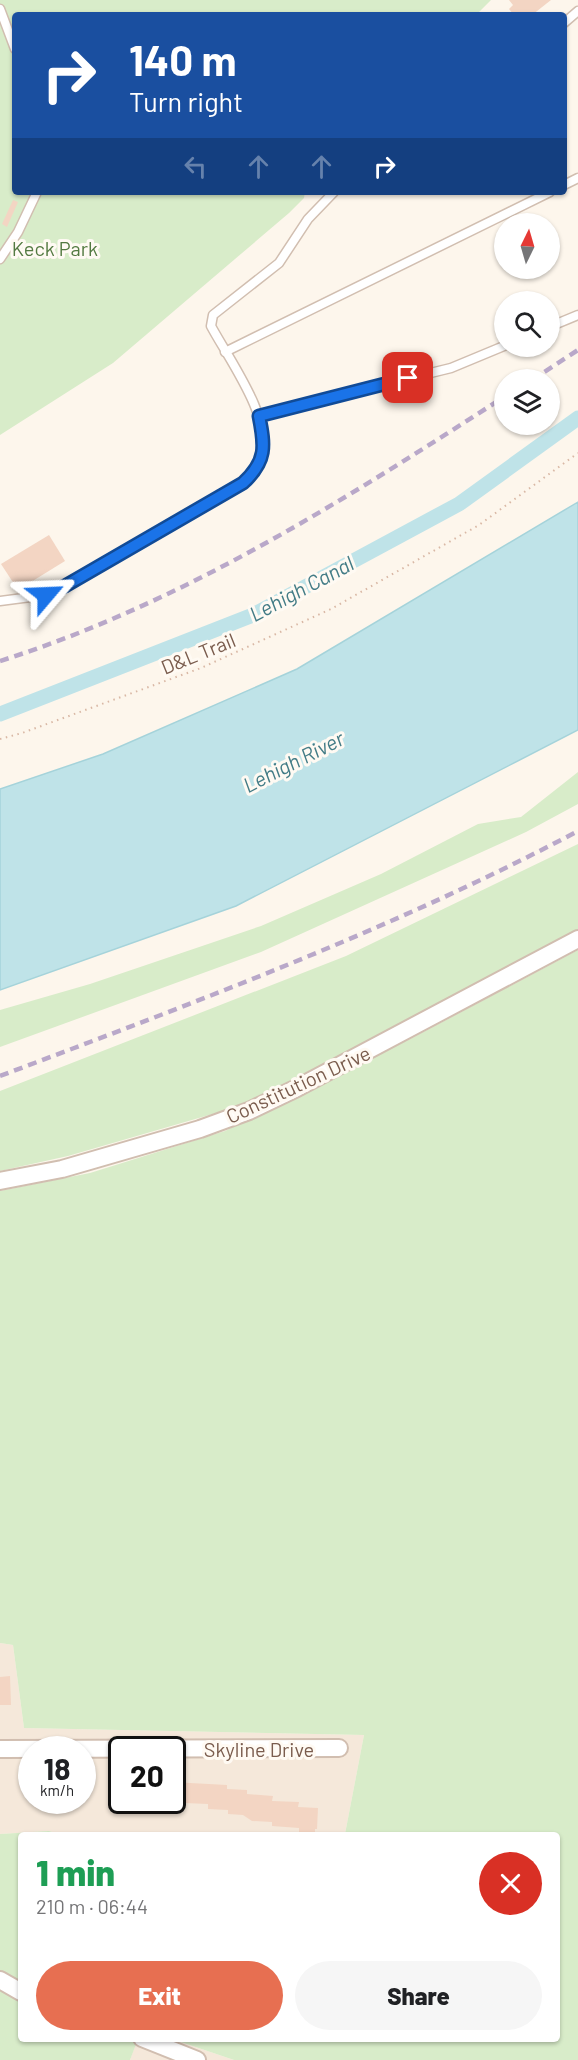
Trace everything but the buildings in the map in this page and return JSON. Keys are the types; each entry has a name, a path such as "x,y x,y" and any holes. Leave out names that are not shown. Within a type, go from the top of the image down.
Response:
{"street":[{"name":"Constitution Drive","path":"0,1181 62,1169 200,1129 249,1111 308,1083 578,939"},
{"name":"Skyline Drive","path":"0,1749 339,1748"},
{"path":"0,1980 18,1990"},
{"path":"152,2042 197,2060"}],"lane":[{"path":"0,9 12,41"},
{"path":"0,259 18,232 36,195"},
{"path":"0,600 46,595 65,586 243,483 253,474 262,457 263,439 258,410 211,326 213,315 279,263 309,219 331,195"},
{"path":"225,352 544,195"},
{"path":"560,322 578,315"},
{"path":"259,416 451,368 494,350"}],"path":[{"name":"D&L Trail","path":"0,739 201,668 331,609 479,525 578,453"}],"shaded area":[{"path":"0,1643 13,1645 24,1728 364,1735 345,1832 18,1832 0,1834"},
{"path":"137,2042 181,2042 234,2060 130,2060"}],"green space":[{"name":"Keck Park","path":"0,0 491,0 479,12 12,12 12,195 304,195 289,213 113,363 0,435"},
{"path":"578,772 578,804 526,832 261,952 0,1047 0,1010 90,984 261,926 381,874 478,824 521,817"},
{"path":"578,844 578,931 247,1104 68,1156 0,1171 0,1091 346,956"},
{"path":"578,950 578,2060 234,2060 181,2042 560,2042 560,1832 345,1832 364,1735 24,1728 13,1645 0,1643 0,1191 90,1173 225,1131 414,1037"},
{"path":"18,1833 18,2042 137,2042 130,2060 0,2060 0,1834"}],"water":[{"name":"Lehigh River","path":"578,502 578,730 236,906 0,990 0,789 103,754 297,669"}],"waterway":[{"name":"Lehigh Canal","path":"0,714 253,615 459,504 578,418"}],"railway":[{"path":"549,369 578,350"},
{"path":"0,661 68,637 133,610 198,579 322,511 494,403"},
{"path":"0,1076 293,963 437,900 578,831"}],"route":[{"path":"46,595 243,483 253,474 262,457 263,439 259,416 408,378"}]}
